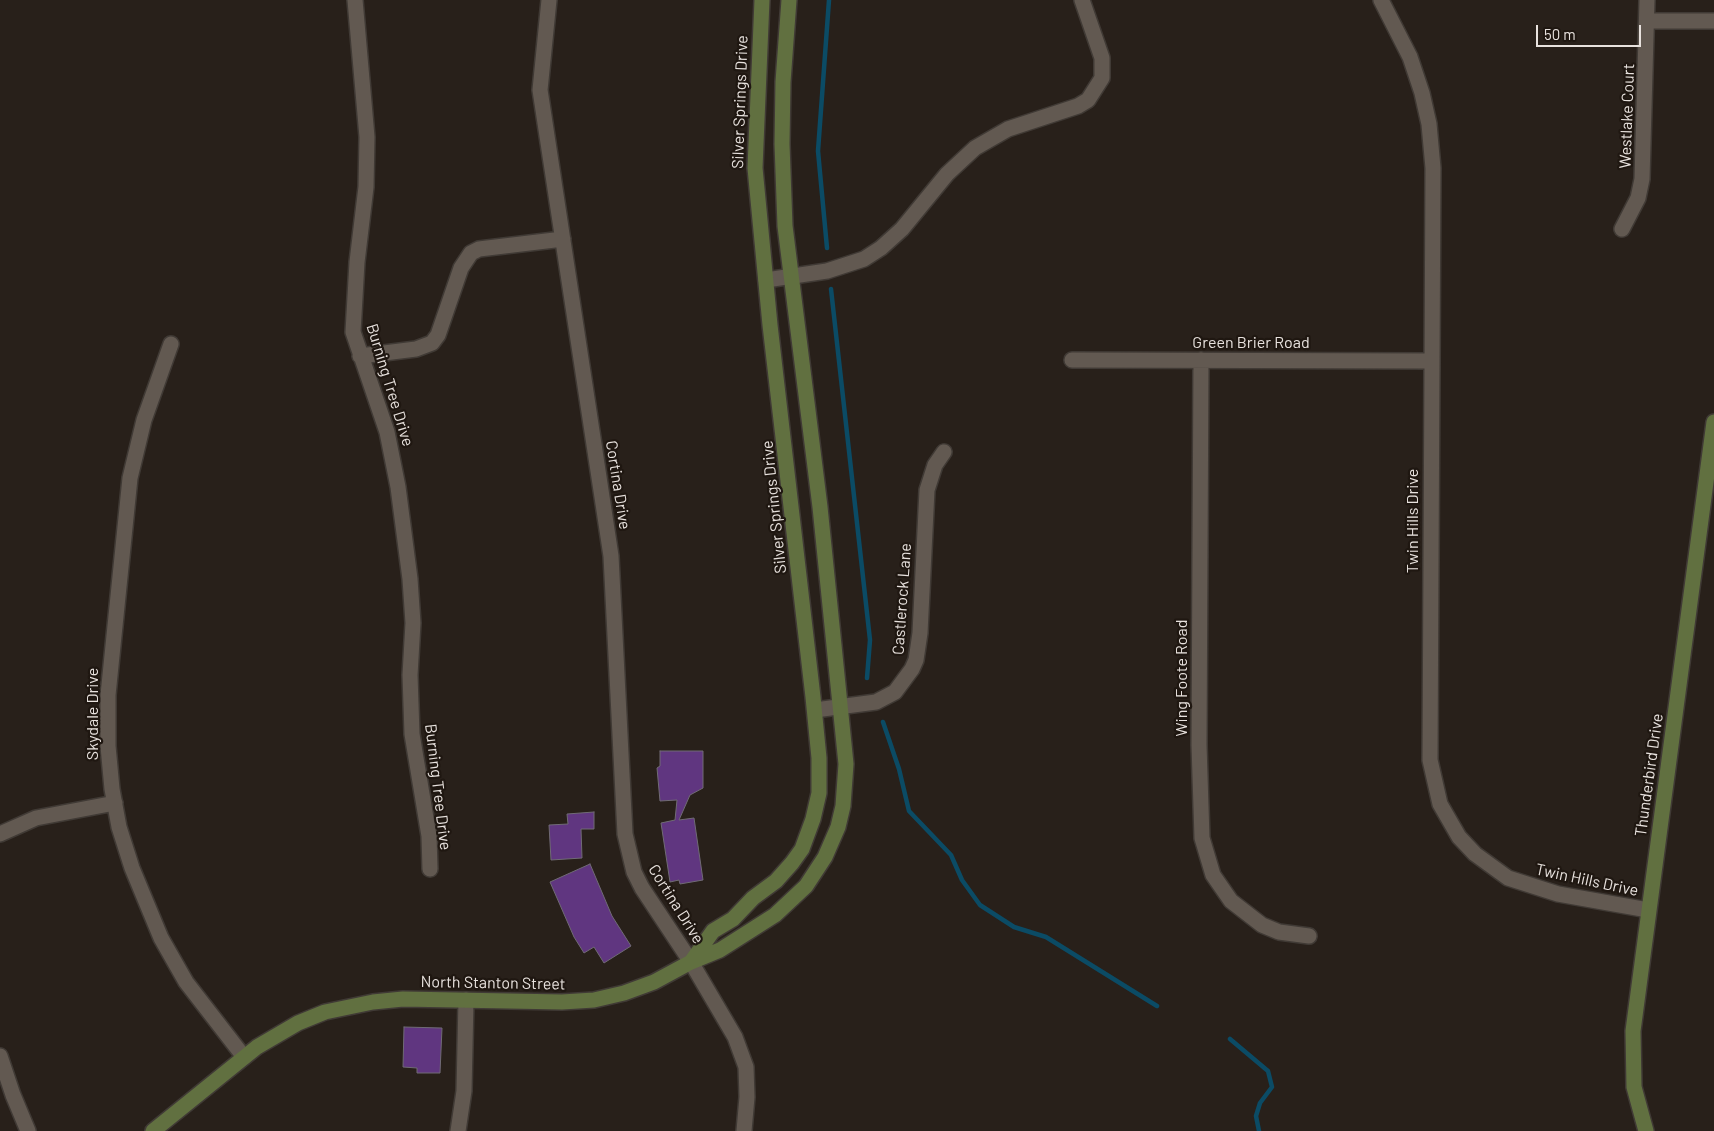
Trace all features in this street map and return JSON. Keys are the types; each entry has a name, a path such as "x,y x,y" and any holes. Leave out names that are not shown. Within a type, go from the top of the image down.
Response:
{"street":[{"name":"Burning Tree Drive","path":"355,0 367,137 366,187 352,320 360,356 391,446 401,506 412,606 410,682 412,734 429,836 430,868"},
{"name":"Cortina Drive","path":"549,0 540,90 611,556 626,834 634,872 642,888 691,962 735,1037 746,1067 747,1097 744,1131"},
{"name":"Silver Springs Drive","path":"691,962 713,931 733,918 753,898 776,881 802,849 814,819 819,793 819,758 815,710 755,168 762,0"},
{"path":"788,0 782,144 785,226 820,507 841,708"},
{"path":"766,280 827,271 864,259 881,248 902,229 947,174 974,148 1008,129 1078,106 1088,100 1102,78 1102,58 1082,0"},
{"name":"Twin Hills Drive","path":"1381,0 1410,57 1429,124 1433,168 1430,361 1430,760 1440,804 1450,824 1464,843 1490,867 1508,878 1558,894 1648,910"},
{"name":"Westlake Court","path":"1622,229 1638,198 1642,179 1647,0"},
{"path":"1647,21 1714,21"},
{"path":"360,356 416,350 432,343 438,334 461,268 471,253 479,250 563,239"},
{"name":"Skydale Drive","path":"171,344 136,448 123,530 108,695 108,746 114,803 132,868 162,938 186,982 244,1057"},
{"name":"Green Brier Road","path":"1072,360 1430,361"},
{"name":"Wing Foote Road","path":"1201,360 1199,755 1202,838 1213,875 1231,901 1262,924 1279,932 1309,936"},
{"name":"Thunderbird Drive","path":"1646,1131 1634,1087 1632,1045 1648,910 1714,422"},
{"name":"Castlerock Lane","path":"815,710 876,702 888,697 907,678 916,660 920,633 927,490 935,465 944,452"},
{"name":"North Stanton Street","path":"153,1131 244,1057 298,1023 348,1006 403,999 562,1002 594,1000 624,993 654,982 691,962 720,950 775,914 806,886 825,857 838,827 843,806 846,764 841,708"},
{"path":"0,834 36,818 114,803"},
{"path":"458,1131 464,1091 466,1000"},
{"path":"0,1056 12,1095 28,1131"}],"building":[{"path":"660,751 703,751 703,788 690,795 679,820 694,818 703,880 680,884 679,880 670,882 661,823 675,820 677,800 660,801 657,768 660,766"},
{"path":"594,812 594,829 581,829 582,858 551,860 549,825 568,824 567,814"},
{"path":"590,864 612,916 631,946 604,963 594,947 584,953 574,937 550,882"},
{"path":"404,1027 442,1028 440,1073 417,1073 417,1068 403,1067"}],"waterway":[{"path":"827,248 818,151 829,0"},
{"path":"831,289 870,640 867,678"},
{"path":"883,722 899,769 909,811 951,855 962,880 980,905 1014,927 1046,937 1157,1006"},
{"path":"1230,1039 1268,1071 1272,1087 1260,1103 1256,1116 1259,1131"}]}
